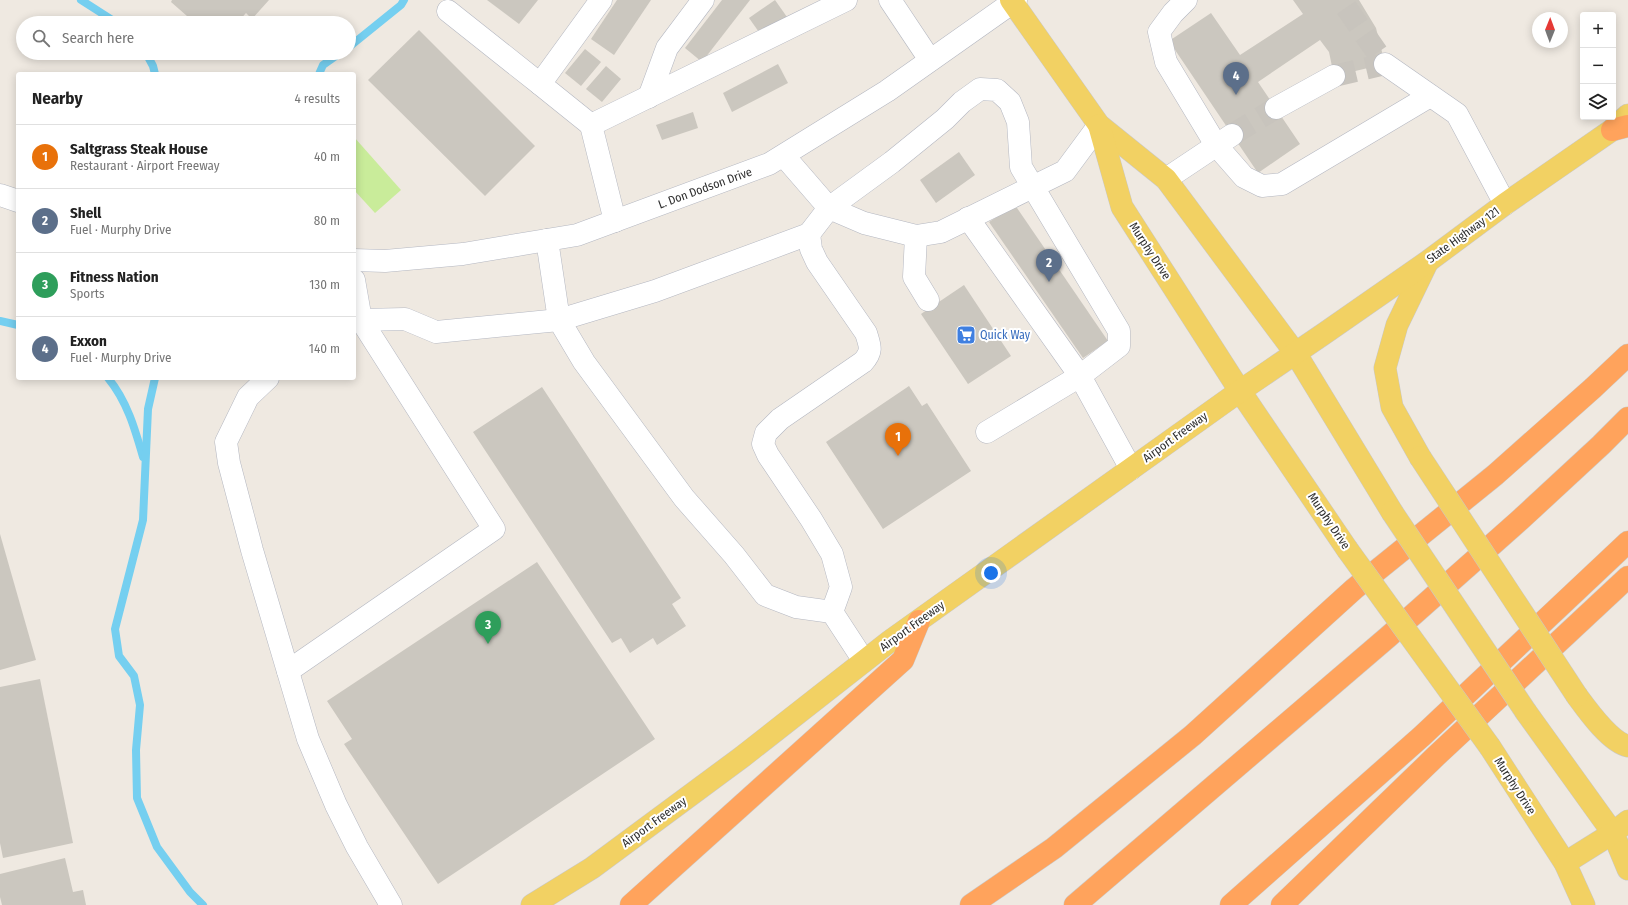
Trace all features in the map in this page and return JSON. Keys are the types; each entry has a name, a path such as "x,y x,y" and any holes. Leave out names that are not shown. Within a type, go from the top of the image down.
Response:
{"highway":[{"path":"971,905 1054,848 1193,735 1354,589 1496,475 1628,355"},
{"path":"1075,905 1393,632 1527,513 1628,418"},
{"path":"1231,905 1422,736 1628,542"},
{"path":"1282,905 1436,756 1628,576"},
{"path":"631,905 904,660 919,621"}],"main road":[{"name":"Murphy Drive","path":"1013,1 1099,125 1166,179 1296,354 1392,512 1526,712 1621,827 1628,869"},
{"name":"State Highway 121","path":"1296,354 1427,262 1505,204 1620,128 1628,115"},
{"name":"Murphy Drive","path":"1099,125 1122,207 1240,391 1347,549 1490,747 1565,863 1584,905"},
{"path":"1427,262 1397,325 1385,368 1392,407 1420,457 1577,696 1594,720 1621,745 1628,746"},
{"name":"Airport Freeway","path":"532,905 598,864 742,757 864,661 1240,391 1296,354"},
{"path":"1565,863 1621,827"}],"street":[{"path":"540,84 601,0"},
{"path":"649,97 667,48 703,0"},
{"path":"591,125 846,0"},
{"path":"890,0 930,60"},
{"path":"1186,0 1159,32 1166,62 1224,140 1244,177 1262,186 1282,184 1430,96"},
{"name":"L. Don Dodson Drive","path":"356,260 385,261 464,254 578,235 769,164 887,91 1013,1"},
{"path":"448,11 591,125 615,221"},
{"path":"1385,64 1457,114 1505,204"},
{"path":"1276,108 1334,76"},
{"path":"358,321 405,320 436,332 559,320 655,291 809,234 829,208 892,162 945,119 962,102 980,89 997,90 1010,102 1018,122 1021,167 1119,331 1119,346 1080,376 987,432"},
{"path":"784,156 829,208 864,223 916,236 941,232 1065,171 1099,125"},
{"path":"1166,179 1224,140"},
{"path":"0,195 16,200"},
{"path":"968,218 1080,376 1131,469"},
{"path":"809,234 811,249 817,262 866,334 870,346 869,355 863,362 780,419 766,433 763,444 768,454 811,518 832,554 841,587 832,612"},
{"path":"916,236 914,277 928,300"},
{"path":"546,240 559,320 584,362 684,498 734,555 765,595 796,608 832,612"},
{"path":"288,671 494,529 358,321 356,300"},
{"path":"266,380 248,397 226,442 229,462 240,506 308,739 336,805 357,847 391,905"},
{"path":"832,612 864,661"}],"green space":[{"path":"356,139 401,190 375,213 356,192"}],"building":[{"path":"172,0 269,0 255,16 249,16 246,13 243,16 187,16 171,2"},
{"path":"487,0 538,0 519,24"},
{"path":"617,0 651,0 614,55 591,39"},
{"path":"722,0 750,0 702,62 685,48"},
{"path":"775,0 787,17 761,35 749,18"},
{"path":"1293,0 1359,0 1376,28 1385,64 1334,76 1329,52 1320,40 1258,82 1300,144 1258,173 1169,41 1211,13 1240,55 1303,14"},
{"path":"419,30 535,146 485,196 368,80"},
{"path":"585,49 601,62 581,86 565,73"},
{"path":"778,64 788,83 732,112 723,93"},
{"path":"606,66 621,79 602,102 586,89"},
{"path":"693,112 698,128 662,140 656,125"},
{"path":"959,152 975,175 936,203 920,180"},
{"path":"1015,205 1108,341 1083,358 989,222"},
{"name":"Quick Way","path":"964,285 1011,356 968,384 921,314"},
{"path":"909,386 922,406 927,403 971,471 883,529 826,442"},
{"path":"542,387 681,598 672,604 686,626 657,645 653,638 630,653 621,638 612,643 473,432"},
{"path":"0,534 36,660 0,670"},
{"path":"537,562 655,739 438,884 344,744 352,739 327,701"},
{"path":"40,679 73,843 3,858 0,843 0,687"},
{"path":"65,858 73,892 83,890 86,905 2,905 0,897 0,874"}],"waterway":[{"path":"81,0 106,16"},
{"path":"356,41 401,5 404,0"},
{"path":"150,60 154,72"},
{"path":"320,72 323,65 330,60"},
{"path":"0,321 16,325"},
{"path":"110,380 125,406 143,457"},
{"path":"155,380 148,409 143,520 115,629 119,656 134,676 140,705 136,750 137,798 157,847 190,892 203,905"}],"tunnel":[{"path":"1334,76 1385,64 1341,0"},
{"path":"1232,135 1276,108"}],"place":[{"name":"Exxon","path":"1236,95"},
{"name":"Shell","path":"1049,282"},
{"name":"Quick Way","path":"966,335"},
{"name":"Saltgrass Steak House","path":"898,456"},
{"name":"Fitness Nation","path":"488,644"}]}
